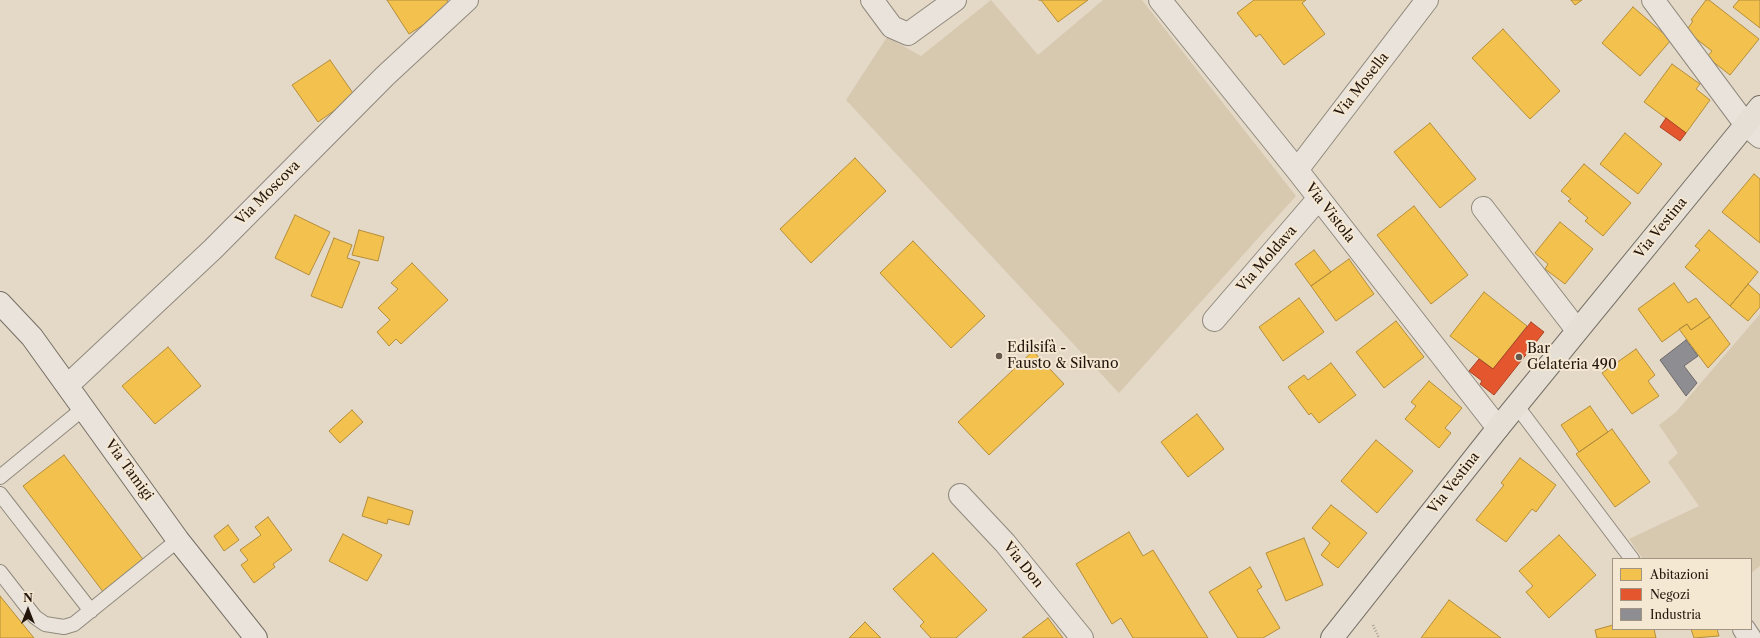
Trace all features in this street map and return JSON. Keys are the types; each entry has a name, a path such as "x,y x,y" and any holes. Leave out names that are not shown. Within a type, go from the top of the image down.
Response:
{"main road":[{"name":"Via Vestina","path":"1332,638 1577,330 1753,131 1760,108"}],"street":[{"name":"Via Moscova","path":"68,386 213,249 385,76 467,0"},
{"path":"872,0 892,27 908,34 955,0"},
{"name":"Via Vistola","path":"1160,0 1297,170 1498,428"},
{"name":"Via Mosella","path":"1297,170 1427,0"},
{"path":"1653,0 1753,131"},
{"name":"Via Moldava","path":"1214,320 1319,198"},
{"path":"1483,208 1577,330"},
{"name":"Via Tamigi","path":"0,304 32,338 178,540 256,638"},
{"name":"Via Don","path":"960,495 1005,543 1082,638"}],"lane":[{"path":"1516,405 1631,558"},
{"path":"0,478 84,408"},
{"path":"0,494 91,611"},
{"path":"0,572 35,617 45,624 64,627 74,624 178,540"}],"path":[{"path":"1373,624 1379,638"}],"shaded area":[{"path":"991,0 1038,55 1103,0 1142,0 1296,196 1119,393 846,100 887,37 921,56"},
{"path":"1760,314 1760,566 1752,572 1752,558 1642,558 1629,539 1699,506 1668,462 1678,453 1659,425 1676,412"}],"building: Abitazioni":[{"path":"387,0 447,0 451,7 409,34"},
{"path":"1041,0 1088,0 1058,22"},
{"path":"1254,0 1306,0 1302,3 1325,34 1284,65 1260,34 1256,37 1237,13"},
{"path":"1571,0 1582,0 1575,5"},
{"path":"1706,0 1709,0 1759,39 1730,75 1707,57 1712,51 1686,31 1693,21 1691,20"},
{"path":"1739,0 1760,0 1760,28 1733,7"},
{"path":"1633,7 1671,40 1640,76 1602,43"},
{"path":"1503,29 1560,91 1530,119 1472,58"},
{"path":"330,60 355,96 318,122 292,85"},
{"path":"1672,64 1700,84 1696,89 1710,100 1686,133 1644,102"},
{"path":"1430,123 1476,179 1440,208 1394,152"},
{"path":"1625,133 1662,164 1638,194 1600,164"},
{"path":"855,158 886,191 811,263 780,229"},
{"path":"1584,164 1631,203 1603,236 1585,221 1588,218 1568,201 1571,199 1561,191"},
{"path":"1754,174 1760,179 1760,243 1722,212"},
{"path":"1414,206 1468,275 1431,304 1377,235"},
{"path":"295,215 330,232 309,275 275,258"},
{"path":"1560,222 1593,249 1565,284 1545,269 1548,264 1535,253"},
{"path":"359,230 384,237 378,261 352,255"},
{"path":"1709,230 1758,272 1730,306 1685,267 1700,250 1695,246"},
{"path":"334,238 352,245 347,258 360,262 342,308 311,296"},
{"path":"913,241 985,316 951,348 880,273"},
{"path":"1314,250 1331,272 1311,286 1295,264"},
{"path":"1349,259 1374,294 1336,321 1311,286"},
{"path":"412,263 448,300 401,344 396,339 389,346 377,332 390,320 378,308 398,289 391,283"},
{"path":"1674,283 1688,303 1696,298 1710,317 1691,330 1687,324 1662,342 1638,309"},
{"path":"1748,284 1760,295 1760,307 1748,321 1730,306"},
{"path":"1484,292 1527,326 1493,369 1450,336"},
{"path":"1299,298 1324,332 1283,361 1259,327"},
{"path":"1710,317 1730,344 1708,368 1679,329 1687,324 1691,330"},
{"path":"1396,321 1424,357 1384,388 1356,352"},
{"path":"168,347 201,386 155,424 122,386"},
{"path":"1636,349 1655,375 1648,381 1659,396 1632,414 1602,373"},
{"path":"1033,351 1064,384 989,455 958,422"},
{"path":"1331,363 1356,395 1319,423 1311,413 1309,415 1288,387 1304,375 1308,380"},
{"path":"1429,381 1462,408 1445,428 1451,433 1439,448 1405,419 1416,406 1411,402"},
{"path":"1590,406 1608,432 1579,452 1561,425"},
{"path":"352,410 363,422 340,443 329,431"},
{"path":"1197,414 1224,449 1188,477 1161,442"},
{"path":"1612,429 1650,482 1615,507 1576,454"},
{"path":"1376,440 1413,471 1377,513 1341,481"},
{"path":"64,455 145,562 104,593 23,486"},
{"path":"1520,458 1556,485 1536,512 1532,509 1506,542 1476,520 1504,485 1501,483"},
{"path":"368,497 413,511 409,525 388,519 387,524 362,516"},
{"path":"1331,505 1367,533 1338,568 1321,555 1330,543 1312,528"},
{"path":"268,517 292,550 273,564 275,567 254,583 241,565 248,560 240,550 261,535 255,527"},
{"path":"228,525 239,540 224,551 214,536"},
{"path":"1129,532 1143,556 1153,550 1208,638 1133,638 1121,618 1112,624 1076,564"},
{"path":"343,534 382,555 367,581 329,561"},
{"path":"1559,535 1596,575 1549,618 1526,592 1533,586 1519,571"},
{"path":"1304,538 1323,585 1286,601 1266,553"},
{"path":"933,553 987,610 956,638 931,638 920,626 924,622 893,589"},
{"path":"1250,567 1262,587 1257,590 1280,628 1263,638 1238,638 1209,592"},
{"path":"0,596 34,638 0,638"},
{"path":"1449,600 1501,638 1421,638"},
{"path":"1048,618 1063,638 1022,638"},
{"path":"865,622 881,638 849,638"},
{"path":"1612,625 1612,630 1654,630 1656,638 1597,638 1595,630"},
{"path":"1691,630 1717,630 1719,636 1694,638"}],"building: Negozi":[{"path":"1666,118 1686,133 1680,141 1660,127"},
{"path":"1531,322 1544,332 1494,395 1480,384 1482,381 1469,371 1479,359 1493,369"}],"building: Industria":[{"path":"1686,340 1698,356 1684,366 1697,383 1686,396 1660,360"}],"place":[{"name":"Edilsifà - Fausto & Silvano","path":"999,356"},
{"name":"Bar Gelateria 490","path":"1519,357"}]}
